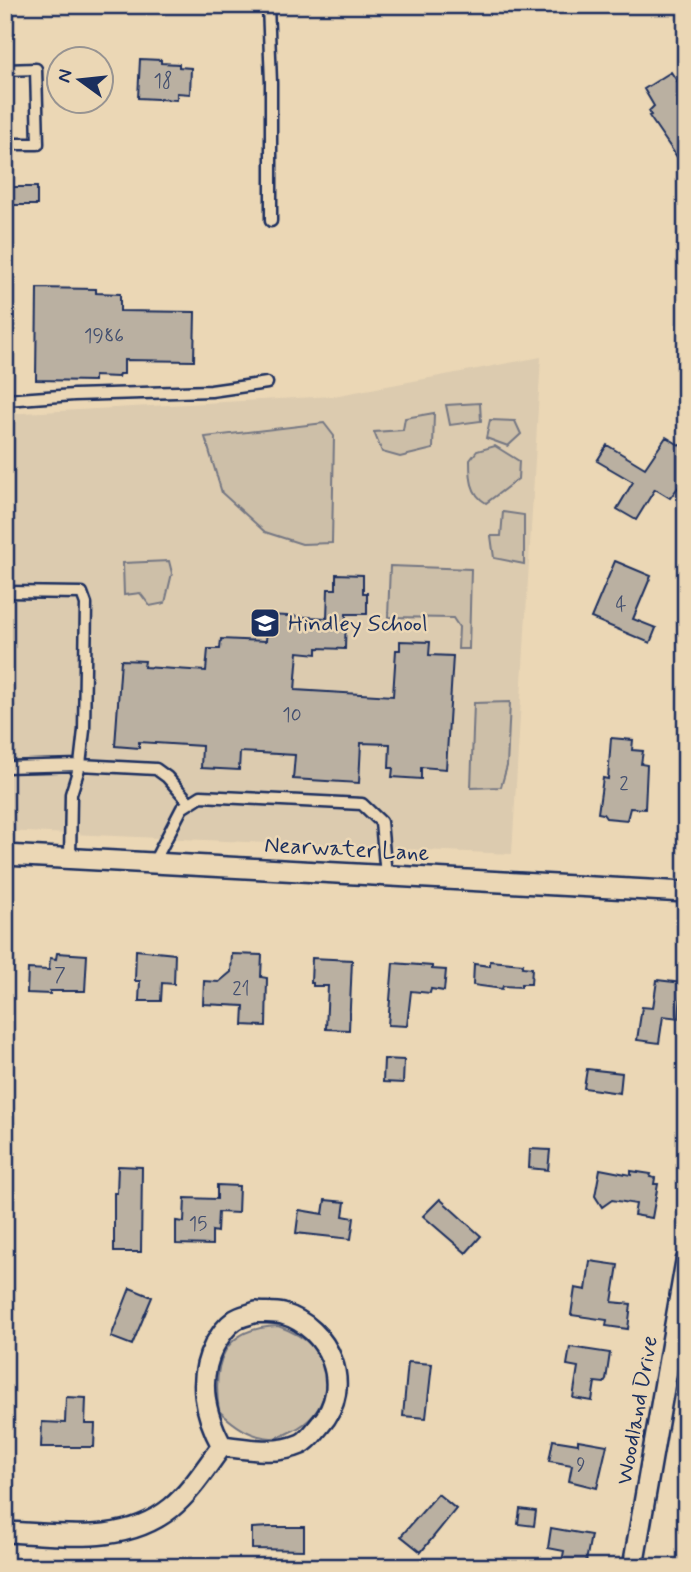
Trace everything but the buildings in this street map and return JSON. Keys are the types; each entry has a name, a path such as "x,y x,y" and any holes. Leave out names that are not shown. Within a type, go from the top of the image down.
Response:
{"street":[{"name":"Nearwater Lane","path":"5,855 686,892"},
{"name":"Woodland Drive","path":"634,1567 686,1261"},
{"path":"256,1312 281,1313 299,1321 323,1340 334,1363 337,1390 327,1417 304,1443 284,1450 261,1451 222,1446 211,1427 203,1379 210,1354 222,1332 236,1319 256,1312"},
{"path":"5,1532 83,1535 113,1534 137,1528 171,1508 222,1446"}],"lane":[{"path":"268,5 271,221"},
{"path":"5,70 36,69 38,144 5,144"},
{"path":"5,400 211,391 267,383"},
{"path":"5,592 82,593 86,604 84,730 80,765 71,794 70,859"},
{"path":"5,767 80,765 156,769 167,777 190,803"},
{"path":"154,862 182,808 201,796 362,804 381,822 386,875"}],"shaded area":[{"name":"Hindley School","path":"541,357 512,854 5,831 5,414 334,396"},
{"path":"480,403 481,421 450,425 446,405"},
{"path":"434,413 433,449 400,457 382,452 374,432 403,430 405,418"},
{"path":"490,420 515,421 521,434 508,446 486,438"},
{"path":"324,423 334,436 332,543 302,544 265,532 222,493 205,437"},
{"path":"495,446 519,461 518,479 486,503 474,490 470,460 477,451"},
{"path":"503,512 524,515 524,564 494,558 491,536 501,536"},
{"path":"169,561 172,573 165,603 150,606 140,593 124,595 123,563"},
{"path":"390,566 471,569 469,649 458,649 459,627 453,618 388,617"},
{"path":"510,702 507,766 501,787 471,788 474,703"},
{"path":"278,1326 311,1345 324,1369 326,1381 320,1405 313,1415 292,1431 271,1438 243,1429 219,1411 218,1377 225,1351 233,1341 259,1328"}],"place":[{"name":"Hindley School","path":"265,623"}]}
